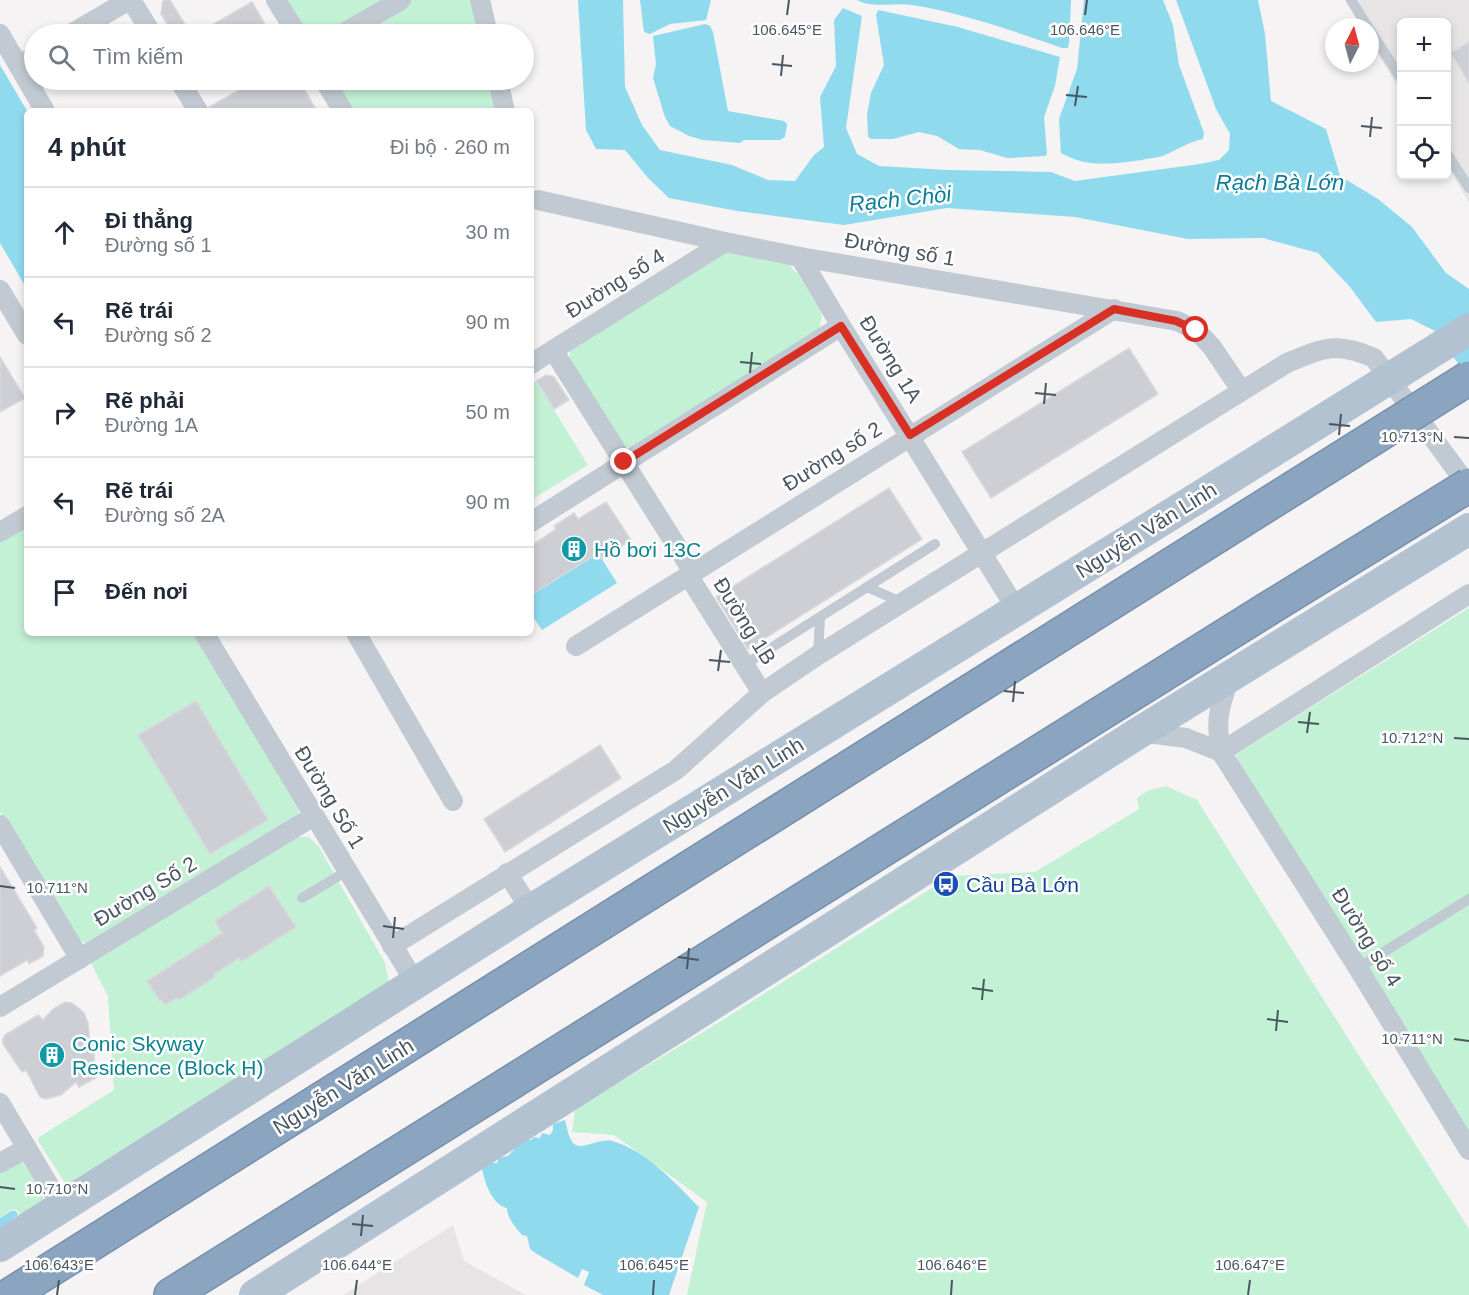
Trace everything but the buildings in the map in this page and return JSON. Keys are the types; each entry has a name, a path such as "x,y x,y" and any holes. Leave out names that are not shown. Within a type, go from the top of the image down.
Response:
{"highway":[{"name":"Nguyễn Văn Linh","path":"10,1295 1469,378"},
{"path":"171,1295 742,936 1469,486"}],"main road":[{"name":"Nguyễn Văn Linh","path":"0,1246 531,910 1469,329"},
{"path":"255,1295 1140,732 1469,530"},
{"path":"742,936 763,971"}],"street":[{"path":"88,24 130,0 146,24"},
{"path":"276,0 291,24"},
{"path":"359,24 401,0"},
{"path":"480,0 486,24"},
{"path":"0,34 24,58"},
{"path":"37,90 44,108"},
{"path":"185,90 196,108"},
{"path":"330,90 341,108"},
{"path":"500,90 504,108"},
{"name":"Đường số 1","path":"534,197 725,242 800,257 1176,321 1196,330 1212,347 1241,390"},
{"name":"Đường số 4","path":"534,362 725,242"},
{"name":"Đường 1A","path":"800,257 1017,610"},
{"path":"0,290 24,330"},
{"name":"Đường số 2","path":"576,646 1114,309"},
{"path":"534,520 841,326"},
{"path":"392,946 676,770 762,693 818,656 901,602 1287,363 1333,347 1356,350 1374,358 1469,486"},
{"name":"Đường 1B","path":"554,350 762,693"},
{"path":"0,532 24,518"},
{"path":"1140,732 1186,738 1221,752 1469,594"},
{"name":"Đường Số 1","path":"206,636 416,984"},
{"path":"358,636 453,801"},
{"name":"Đường số 4","path":"1230,677 1217,721 1221,752 1469,1149"},
{"name":"Đường Số 2","path":"0,1007 314,816"},
{"path":"0,825 80,959"},
{"path":"507,873 531,910"},
{"path":"0,1102 62,1207"},
{"path":"0,1163 27,1148"}],"lane":[{"path":"1351,0 1363,18"},
{"path":"1379,44 1397,74"},
{"path":"1451,160 1469,188"},
{"path":"752,660 935,544"},
{"path":"867,587 901,602"},
{"path":"818,656 820,618"},
{"path":"302,898 346,871"},
{"path":"1358,968 1469,898"}],"shaded area":[{"path":"1345,0 1469,0 1469,203 1451,173 1451,18 1397,18 1397,85 1379,56 1379,18 1356,18"},
{"path":"453,1225 464,1261 526,1295 343,1295"}],"green space":[{"path":"282,0 388,0 346,24 296,24"},
{"path":"412,0 475,0 481,24 370,24"},
{"path":"338,90 496,90 500,108 349,108"},
{"path":"728,252 789,265 798,274 820,310 822,316 819,330 633,448 624,446 569,359 571,349"},
{"path":"536,381 588,465 534,498 534,383"},
{"path":"24,528 24,636 195,636 296,797 300,810 297,815 86,943 75,938 0,811 0,542"},
{"path":"1469,608 1469,1139 1236,759 1237,754"},
{"path":"1166,786 1197,800 1469,1229 1469,1295 687,1295 707,1202 614,1135 572,1132 575,1109 700,1034 951,876 1035,872 1139,809 1137,798 1147,791"},
{"path":"295,837 309,837 319,847 385,963 389,982 67,1186 38,1141 39,1137 114,1090 108,996 90,961"},
{"path":"22,1160 42,1192 45,1202 23,1220 17,1210 11,1210 0,1217 0,1173"}],"water":[{"name":"Rạch Bà Lớn","path":"578,0 623,0 625,87 642,125 660,150 732,165 768,180 795,181 814,155 824,147 820,97 836,66 834,20 843,8 862,16 846,128 857,154 879,166 1051,172 1075,181 1219,160 1229,150 1230,134 1216,109 1176,0 1258,0 1265,34 1271,101 1326,129 1340,176 1378,199 1412,227 1446,273 1469,289 1469,379 1435,331 1411,319 1376,322 1350,287 1318,253 1263,238 1188,239 1075,217 947,208 844,225 737,211 669,198 648,178 625,150 596,149 586,130"},
{"path":"640,0 711,0 706,20 670,24 650,34 644,32"},
{"path":"857,0 1071,0 1069,44 1068,48 1062,48 988,23 931,8 905,4 877,5"},
{"path":"1084,0 1163,0 1173,25 1179,65 1204,133 1203,139 1162,156 1121,163 1090,163 1061,153 1059,119 1077,69"},
{"path":"878,10 958,27 1060,57 1055,86 1044,117 1047,154 1007,158 980,150 959,149 937,136 919,132 893,139 868,137 867,114 871,93 884,65 876,15"},
{"path":"705,24 710,26 713,32 728,111 784,121 787,124 785,137 780,140 744,140 740,143 703,140 670,126 653,78 656,64 653,36"},
{"path":"0,65 25,108 24,284 0,243"},
{"path":"598,553 617,583 542,630 534,618 534,593"},
{"path":"565,1120 570,1138 576,1145 584,1146 607,1140 625,1145 659,1168 699,1207 669,1295 603,1295 584,1285 589,1272 582,1269 578,1278 530,1249 527,1236 522,1235 510,1219 507,1208 497,1202 490,1192 482,1168 486,1163 497,1163 499,1158 508,1156 523,1140 540,1138 542,1133 550,1135 553,1124"},
{"path":"11,1211 16,1211 18,1215 0,1228 0,1218"}],"place":[{"name":"Hồ bơi 13C","path":"574,549"},
{"name":"Cầu Bà Lớn","path":"946,884"},
{"name":"Conic Skyway Residence (Block H)","path":"52,1055"}],"route":[{"path":"624,462 841,326 910,435 1114,309 1176,321 1196,330"}],"water label":[{"name":"Rạch Chòi","path":"900,199"}]}
